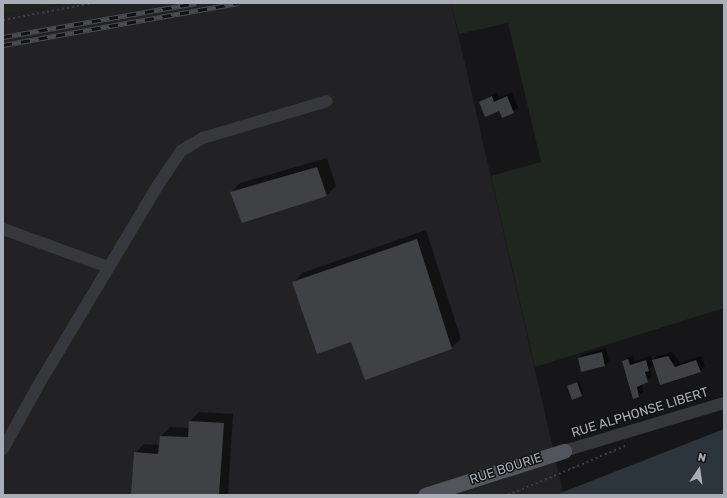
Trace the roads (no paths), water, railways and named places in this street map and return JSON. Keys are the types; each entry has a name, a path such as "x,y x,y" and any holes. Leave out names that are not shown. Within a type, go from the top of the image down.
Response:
{"main road":[{"name":"RUE BOURIE","path":"425,495 564,451"}],"street":[{"path":"3,449 39,384 108,267 181,151 204,138 327,101"},
{"path":"3,230 108,267"},
{"name":"RUE ALPHONSE LIBERT","path":"564,451 724,403"}],"railway":[{"path":"3,37 196,3"},
{"path":"3,45 238,3"}]}
